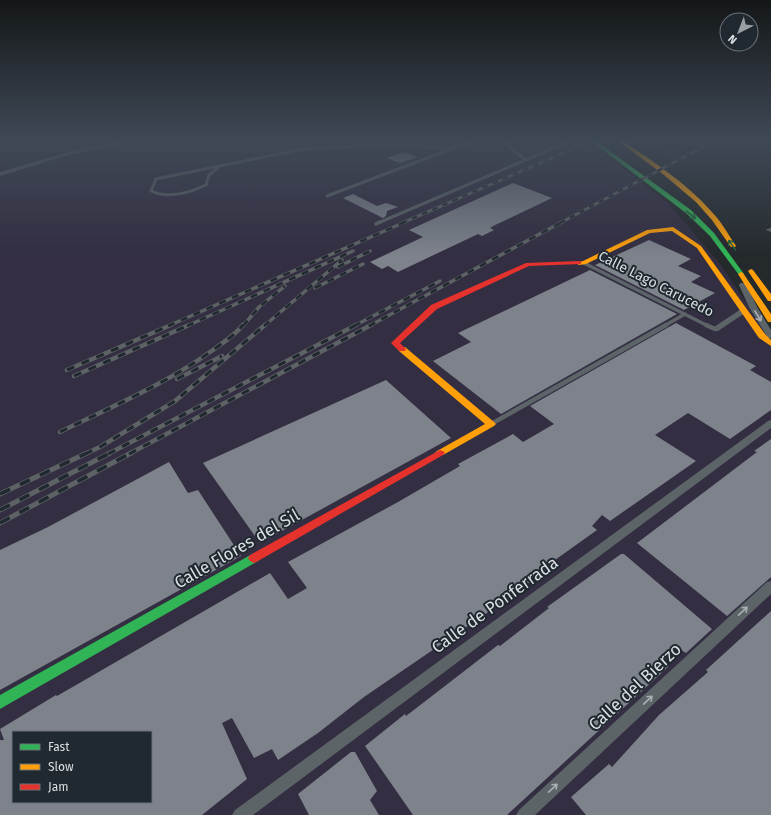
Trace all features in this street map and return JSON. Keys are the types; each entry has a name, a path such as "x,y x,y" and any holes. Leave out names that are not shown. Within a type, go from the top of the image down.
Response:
{"main road":[{"path":"644,179 700,223 716,240 771,320"},
{"path":"674,179 709,212 737,251"},
{"name":"Calle Lago Carucedo","path":"491,424 396,343 434,307 528,264 584,263 648,231 674,229 699,247 762,336 771,344"},
{"path":"746,264 768,291 771,299"},
{"name":"Calle Flores del Sil","path":"0,702 491,424"}],"street":[{"path":"737,269 753,307 771,336"},
{"path":"715,329 744,311"},
{"name":"Calle de Ponferrada","path":"240,815 771,423"},
{"name":"Calle del Bierzo","path":"524,815 771,586"}],"lane":[{"path":"156,179 150,190 160,194 191,192 206,185 208,179"},
{"path":"327,196 371,179"},
{"path":"376,224 481,179"},
{"name":"Calle Lago Carucedo","path":"584,263 715,329"},
{"path":"491,424 685,314"}],"shaded area":[{"path":"0,179 637,179 668,203 721,265 771,339 771,815 0,815"}],"building":[{"path":"513,183 552,198 493,226 490,228 494,230 482,236 478,234 398,272 388,266 382,269 370,262 423,237 409,230"},
{"path":"353,194 377,206 386,203 398,207 387,211 386,216 383,218 343,198"},
{"path":"649,240 691,259 678,266 701,276 691,282 715,293 684,310 595,265"},
{"path":"590,270 677,314 501,414 433,361 471,342 458,333"},
{"path":"676,323 756,366 750,370 771,382 771,410 730,439 688,413 655,435 696,461 610,521 602,515 592,526 597,530 555,560 557,562 497,606 364,697 318,733 278,760 272,749 254,758 232,718 222,723 247,779 202,815 0,815 0,740 4,740 0,729 56,695 57,696 270,573 288,599 307,588 288,562 398,502 460,466 458,464 513,434 523,442 554,424 530,406"},
{"path":"386,380 451,438 260,543 203,463"},
{"path":"771,439 771,577 727,616 637,543 757,452 754,451"},
{"path":"169,462 188,493 198,490 241,556 0,690 0,550 48,527"},
{"path":"621,554 624,554 712,629 686,653 678,648 671,652 663,661 669,666 507,815 413,815 365,746 405,714 406,716 498,645 500,646 549,608 547,607"},
{"path":"771,611 771,815 586,815 571,797 609,764 612,767 659,715 708,672 706,670"},
{"path":"351,752 355,752 377,791 370,800 379,815 309,815 298,794"}],"railway":[{"path":"402,223 503,179"},
{"path":"560,223 643,179"},
{"path":"168,326 405,222"},
{"path":"369,326 562,222"},
{"path":"187,326 353,251"},
{"path":"338,267 370,251"},
{"path":"264,326 342,260"},
{"path":"315,288 363,264"},
{"path":"354,326 440,281"},
{"path":"243,326 259,307 285,286"},
{"path":"67,370 171,325"},
{"path":"74,376 189,325"},
{"path":"60,432 176,374 225,341 243,325"},
{"path":"85,454 100,447 175,401 265,325"},
{"path":"108,454 356,325"},
{"path":"129,454 371,325"},
{"path":"177,379 222,356"},
{"path":"0,494 87,453"},
{"path":"0,510 110,453"},
{"path":"0,523 131,453"}],"traffic: fast":[{"path":"645,179 676,201 701,223 727,254 741,274"},
{"path":"0,702 254,558"}],"traffic: slow":[{"path":"673,179 708,211 733,246"},
{"path":"579,263 584,263 649,231 673,229 699,247 762,336 771,344"},
{"path":"751,271 771,299"},
{"path":"741,274 771,320"},
{"path":"402,349 491,424 440,453"}],"traffic: jam":[{"path":"402,349 395,343 434,307 528,264 579,263"},
{"path":"254,558 440,453"}]}
